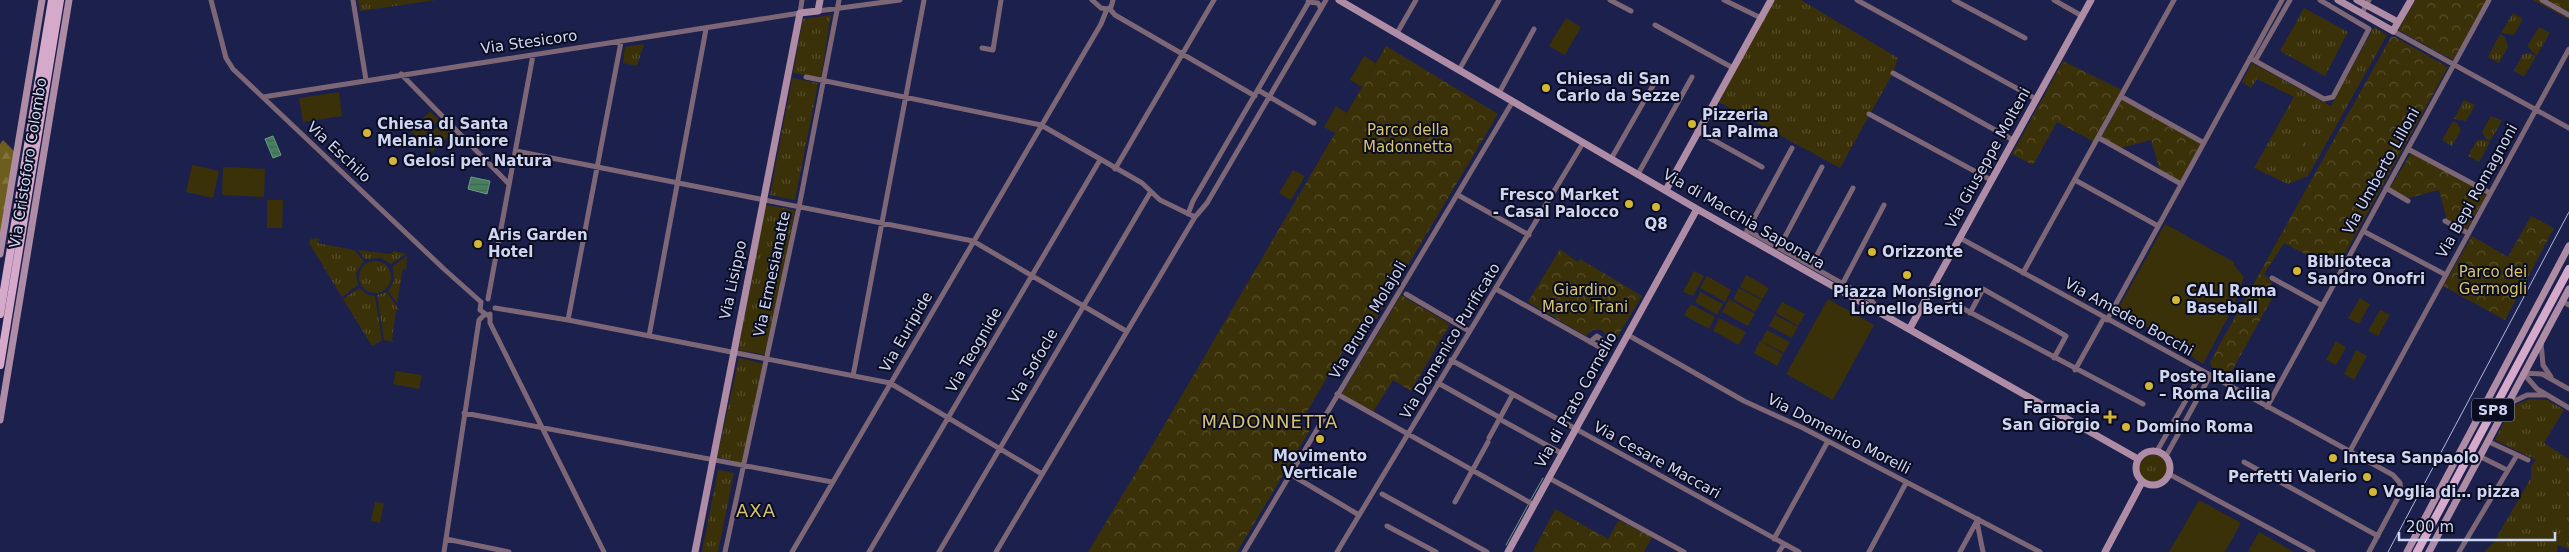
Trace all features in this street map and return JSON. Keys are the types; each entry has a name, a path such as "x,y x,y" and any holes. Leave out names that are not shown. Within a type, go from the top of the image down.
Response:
{"main road":[{"name":"Via Cristoforo Colombo","path":"0,314 52,0"},
{"name":"Via Cristoforo Colombo","path":"0,365 60,0"},
{"name":"SP8","path":"2417,552 2569,269"}],"street":[{"name":"Via Cristoforo Colombo","path":"0,254 42,0"},
{"name":"Via Cristoforo Colombo","path":"0,420 69,0"},
{"name":"Via Eschilo","path":"211,0 228,62 262,97 451,276 481,302"},
{"path":"353,0 366,80"},
{"path":"800,13 802,0"},
{"path":"820,0 818,11 900,0"},
{"name":"Via Ermesianatte","path":"725,552 768,359 839,0"},
{"path":"853,376 924,0"},
{"path":"982,48 993,50 1001,0"},
{"path":"1115,169 1214,0"},
{"path":"996,552 1194,217 1207,203 1326,0"},
{"name":"Via di Macchia Saponara","path":"1339,0 1732,229 1747,231 1882,313 2138,459"},
{"path":"1397,33 1416,0"},
{"path":"1459,70 1499,0"},
{"path":"1610,0 1630,12"},
{"path":"1724,0 1761,18"},
{"path":"1666,190 1771,0"},
{"path":"1856,0 2036,99"},
{"path":"1954,0 2025,38"},
{"path":"2054,0 2082,16"},
{"name":"Via Giuseppe Molteni","path":"1910,328 2091,0"},
{"path":"2023,273 2174,0"},
{"path":"2253,59 2282,0"},
{"path":"2075,370 2204,143 2290,0"},
{"path":"2253,59 2324,99 2334,96 2369,28 2320,0"},
{"path":"2338,0 2569,128"},
{"path":"2357,0 2368,3 2398,22"},
{"path":"2393,31 2411,0"},
{"name":"Via Umberto Lilloni","path":"2267,407 2489,0"},
{"path":"2542,0 2569,15"},
{"path":"1096,1 1101,8 1111,4 1115,14 1255,96"},
{"path":"1188,214 1193,200 1252,102 1309,1 1318,3 1321,9"},
{"path":"2362,13 2368,3"},
{"name":"Via Euripide","path":"792,552 1111,4"},
{"name":"Via Stesicoro","path":"262,97 818,11"},
{"name":"Via Lisippo","path":"695,552 800,13"},
{"path":"1655,25 1733,68"},
{"path":"649,336 706,29"},
{"path":"1499,93 1534,30"},
{"path":"568,320 621,42"},
{"name":"Via Bepi Romagnoni","path":"2350,450 2569,49"},
{"path":"488,299 533,55"},
{"path":"1893,73 2013,140"},
{"path":"401,74 510,184"},
{"path":"806,77 1041,125 1142,183 1150,193 1194,217"},
{"path":"1638,174 1692,77"},
{"path":"1611,159 1655,82"},
{"path":"1258,90 1314,123"},
{"path":"2122,97 2204,143"},
{"name":"Via Bruno Molajoli","path":"1244,552 1513,101"},
{"path":"1252,102 1261,108"},
{"path":"1869,114 1991,180"},
{"path":"1697,131 1762,167"},
{"path":"2099,138 2181,184"},
{"name":"Via Domenico Purificato","path":"1337,552 1583,143"},
{"path":"1792,148 1747,231 1873,300 1882,313"},
{"path":"2408,149 2490,193"},
{"path":"516,151 973,241 1126,331"},
{"name":"Via Teognide","path":"869,552 1100,160"},
{"path":"1779,248 1822,167"},
{"path":"2075,180 2158,226"},
{"path":"1810,266 1853,188"},
{"path":"2386,188 2408,201"},
{"name":"Via Sofocle","path":"939,552 1150,193"},
{"path":"1458,195 1529,235"},
{"path":"1842,283 1884,205"},
{"name":"Via di Prato Cornelio","path":"1508,552 1530,503 1549,478 1563,454 1697,209"},
{"path":"2445,222 2468,234"},
{"path":"2363,231 2446,275"},
{"name":"Via Amedeo Bocchi","path":"1960,238 2393,475 2401,485 2400,494 2369,552"},
{"path":"2407,552 2569,246"},
{"path":"2272,278 2321,305"},
{"path":"1496,289 1590,342"},
{"path":"1970,313 1983,289 2066,336 2054,358"},
{"path":"2430,552 2541,339 2566,303 2569,289"},
{"path":"1930,291 2075,370 2143,404"},
{"path":"1406,294 1469,331"},
{"path":"495,308 494,302 488,299 481,302 479,308 488,314 490,323 604,552"},
{"path":"444,552 479,320 495,308 568,320 890,384 1042,474"},
{"path":"1898,322 1918,314"},
{"name":"Via Domenico Morelli","path":"1628,335 1744,401 1828,441 1977,521 2040,552"},
{"path":"2541,339 2542,362 2553,380"},
{"name":"Via Cesare Maccari","path":"1451,360 1799,552"},
{"path":"2157,452 2202,372"},
{"path":"2524,373 2538,373 2569,389"},
{"path":"2524,373 2530,383 2545,395 2569,408"},
{"path":"2166,456 2210,376"},
{"path":"1438,384 1497,416"},
{"path":"1337,394 1472,472 1530,503"},
{"path":"1455,502 1512,394"},
{"path":"2506,406 2527,395 2545,395"},
{"path":"464,413 832,482"},
{"path":"1503,421 1563,454"},
{"path":"1774,538 1828,441"},
{"path":"2487,441 2528,460"},
{"path":"2146,452 2157,452 2166,456 2170,465 2169,474 2163,483 2146,485 2142,482 2135,468 2138,459 2146,452"},
{"path":"2459,552 2516,455"},
{"path":"2479,456 2507,470"},
{"path":"2244,462 2378,536"},
{"path":"1290,474 1359,515"},
{"path":"2169,474 2313,552"},
{"path":"1549,478 1680,551"},
{"path":"2104,552 2142,482"},
{"path":"1870,552 1906,483"},
{"path":"1382,494 1487,552"},
{"path":"1960,552 1977,521"},
{"path":"1977,521 1984,552"},
{"path":"1387,526 1436,552"},
{"path":"446,539 509,552"},
{"path":"1779,552 1784,544"}],"green space":[{"path":"358,0 436,0 360,11"},
{"path":"1771,0 1801,0 1898,58 1893,73 1840,168 1715,100"},
{"path":"2415,0 2487,0 2453,60 2398,30"},
{"path":"2533,0 2569,0 2569,19"},
{"path":"2304,8 2348,32 2325,76 2280,51"},
{"path":"2513,13 2523,19 2514,35 2501,33"},
{"path":"831,15 821,78 793,73 803,19"},
{"path":"1566,18 1581,27 1565,55 1549,46"},
{"path":"2374,27 2387,35 2308,176 2288,184 2254,168 2294,97 2257,79 2251,88 2242,82 2252,63 2331,106"},
{"path":"2539,27 2550,33 2537,55 2532,52 2528,45"},
{"path":"2500,34 2505,37 2508,47 2499,63 2488,57"},
{"path":"2391,37 2395,37 2448,67 2336,270 2284,243 2264,274 2272,283 2270,289 2275,293 2228,378 2212,368 2210,362"},
{"path":"644,44 637,66 623,63 625,47"},
{"name":"Parco della Madonnetta","path":"1386,46 1498,114 1358,349 1345,349 1341,354 1302,420 1301,425 1310,430 1237,552 1088,552 1161,431"},
{"path":"2531,53 2536,56 2524,77 2514,71 2523,54"},
{"path":"1364,56 1376,63 1362,87 1350,80"},
{"path":"2063,61 2122,90 2094,142 2057,122 2033,165 2012,154"},
{"path":"792,78 818,83 795,200 770,195"},
{"path":"339,92 342,116 303,122 299,98"},
{"path":"2122,99 2201,143 2180,182 2160,171 2151,140 2121,148 2101,138"},
{"path":"2464,100 2475,105 2466,121 2454,119"},
{"path":"1336,106 1347,113 1335,133 1324,127"},
{"path":"2302,106 2320,115 2314,125 2297,115"},
{"path":"430,111 439,120 420,140 411,131"},
{"path":"2491,116 2502,121 2490,141 2486,139 2482,132"},
{"path":"2453,121 2457,123 2461,130 2452,146 2442,140"},
{"path":"441,123 452,133 432,152 422,142"},
{"path":"2307,125 2312,128 2287,171 2283,169"},
{"path":"3,140 15,152 0,238 0,144"},
{"path":"2477,140 2490,142 2479,162 2468,156"},
{"path":"2411,153 2487,194 2467,229 2447,221 2439,190 2409,198 2390,188"},
{"path":"192,165 219,171 213,198 186,192"},
{"path":"223,167 265,169 264,197 222,195"},
{"path":"1293,170 1305,176 1291,200 1279,193"},
{"path":"267,200 283,200 282,228 267,228"},
{"path":"766,205 795,210 767,355 738,350"},
{"name":"Parco dei Germogli","path":"2531,216 2554,228 2505,320 2443,286 2472,236 2508,257"},
{"path":"2165,224 2234,262 2234,265 2244,277 2233,308 2203,364 2186,353 2185,348 2117,311"},
{"path":"320,238 317,243 354,250 364,261 356,273 358,285 342,297 309,243 311,239"},
{"name":"Giardino Marco Trani","path":"1560,249 1578,262 1580,259 1642,296 1613,344 1602,330 1592,330 1586,336 1528,302"},
{"path":"358,250 390,254 394,251 406,254 391,264 381,258 365,259"},
{"path":"407,256 406,271 403,267 397,303 388,291 394,281 393,266"},
{"path":"375,261 387,265 391,277 387,289 375,293 363,289 359,277 363,265"},
{"path":"1694,271 1704,276 1693,296 1683,292"},
{"path":"1746,275 1769,288 1762,299 1740,287"},
{"path":"1707,276 1731,290 1725,302 1700,288"},
{"path":"359,288 368,295 375,296 382,340 372,346 343,299"},
{"path":"1739,288 1762,300 1755,312 1733,299"},
{"path":"387,292 399,310 396,310 392,340 394,342 384,340 377,295"},
{"path":"1700,292 1723,304 1717,315 1695,302"},
{"path":"1401,295 1450,324 1411,391 1393,380 1373,412 1342,394"},
{"path":"2360,298 2370,304 2359,324 2348,318"},
{"path":"1729,299 1755,314 1748,326 1722,312"},
{"path":"1828,299 1874,325 1833,400 1786,374"},
{"path":"1782,302 1805,314 1798,326 1776,313"},
{"path":"1691,304 1715,317 1709,329 1684,315"},
{"path":"2380,310 2390,315 2378,336 2368,331"},
{"path":"1775,315 1798,327 1792,338 1769,326"},
{"path":"1719,318 1746,332 1739,345 1713,331"},
{"path":"1767,330 1790,342 1784,353 1761,341"},
{"path":"1760,341 1783,354 1777,366 1754,353"},
{"path":"2336,341 2346,347 2336,365 2326,360"},
{"path":"2356,350 2367,356 2354,380 2344,374"},
{"path":"739,358 764,364 742,463 717,457"},
{"path":"396,371 422,375 419,389 393,384"},
{"path":"2530,399 2548,400 2564,410 2544,443 2569,459 2569,549 2558,545 2557,552 2484,552 2494,542 2531,478 2531,466 2536,460 2495,440 2512,406"},
{"path":"2153,455 2163,459 2167,469 2163,479 2153,483 2143,479 2139,469 2143,459"},
{"path":"718,470 734,473 718,552 702,552"},
{"path":"2199,500 2241,523 2225,552 2169,552"},
{"path":"375,502 384,503 380,523 371,521"},
{"path":"1555,509 1608,539 1619,520 1652,537 1644,552 1533,552"},
{"path":"2259,532 2294,552 2248,551"}],"shaded area":[{"path":"273,136 281,155 273,158 265,139"},
{"path":"471,177 490,181 487,194 468,189"}],"waterway":[{"path":"1530,501 1543,478"},
{"path":"1506,545 1528,505"}],"railway":[{"path":"2388,552 2569,212"}],"place":[{"name":"Chiesa di San Carlo da Sezze","path":"1546,88"},
{"name":"Pizzeria La Palma","path":"1692,124"},
{"name":"Chiesa di Santa Melania Juniore","path":"367,133"},
{"name":"Gelosi per Natura","path":"393,161"},
{"name":"Fresco Market - Casal Palocco","path":"1629,204"},
{"name":"Q8","path":"1656,207"},
{"name":"Aris Garden Hotel","path":"478,244"},
{"name":"Orizzonte","path":"1872,252"},
{"name":"Biblioteca Sandro Onofri","path":"2297,271"},
{"name":"Piazza Monsignor Lionello Berti","path":"1907,275"},
{"name":"CALI Roma Baseball","path":"2176,300"},
{"name":"Poste Italiane – Roma Acilia","path":"2149,386"},
{"name":"Farmacia San Giorgio","path":"2110,417"},
{"name":"Domino Roma","path":"2126,427"},
{"name":"Movimento Verticale","path":"1320,439"},
{"name":"Intesa Sanpaolo","path":"2333,458"},
{"name":"Perfetti Valerio","path":"2367,477"},
{"name":"Voglia di… pizza","path":"2373,492"}],"district":[{"name":"MADONNETTA","path":"1270,421"},
{"name":"AXA","path":"756,510"}]}
